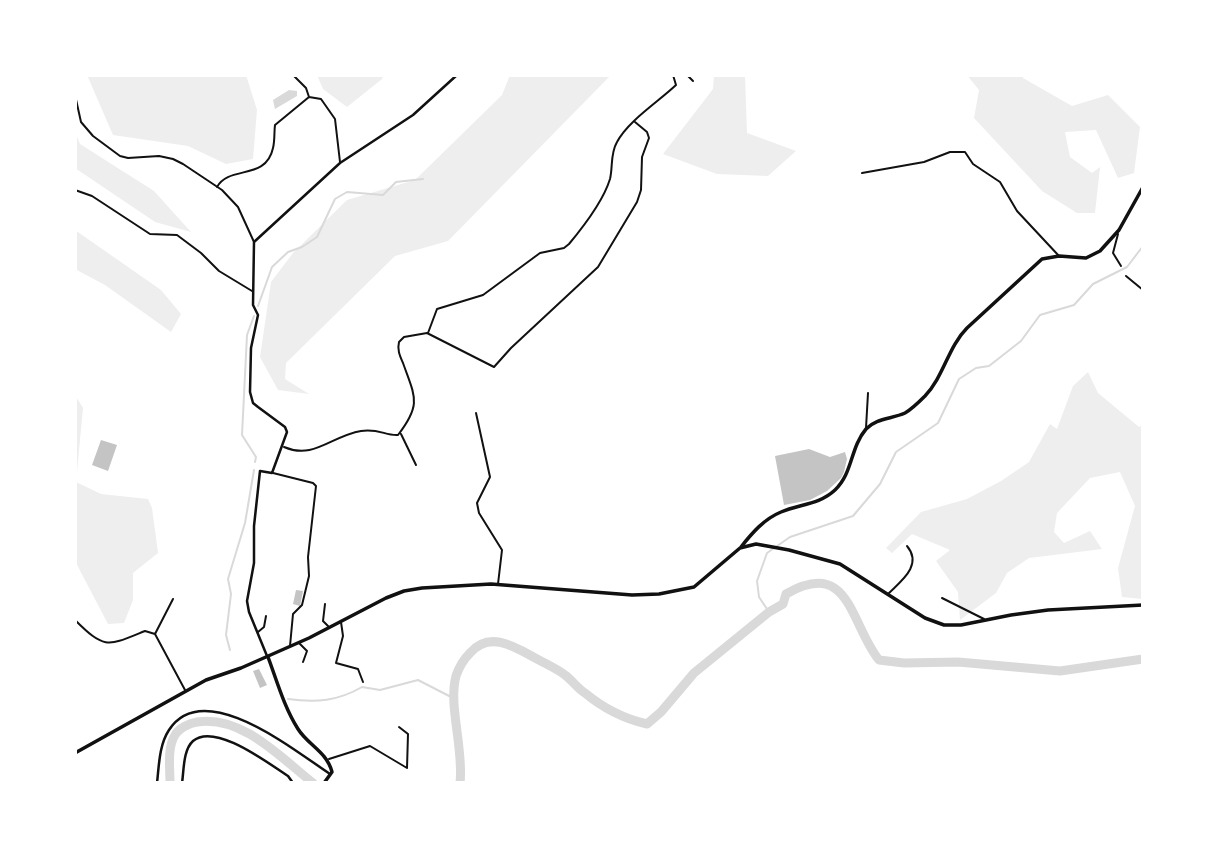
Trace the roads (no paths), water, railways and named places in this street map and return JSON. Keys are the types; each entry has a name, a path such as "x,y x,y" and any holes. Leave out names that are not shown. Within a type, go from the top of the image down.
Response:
{"street":[{"path":"324,783 332,772 328,759 305,740 288,712 249,612 247,594 254,563 254,526 260,471 272,472 287,432 285,426 253,402 250,391 251,348 258,315 253,305 254,242 340,163 413,115 457,75"},
{"path":"75,753 153,712 206,680 242,668 289,647 404,591 422,587 498,584 659,594 694,587 740,548 757,528 776,514 816,502 832,492 849,471 857,446 867,429 874,423 904,414 912,408 936,381 961,334 1038,262 1059,256 1078,259 1091,256 1105,246 1119,230 1143,187"},
{"path":"740,548 763,545 840,564 935,623 961,625 1048,610 1143,605"},
{"path":"157,783 163,745 169,730 178,720 200,712 215,711 254,724 330,774"},
{"path":"182,783 186,751 192,741 200,737 212,737 237,744 288,776 293,783"}],"lane":[{"path":"293,75 306,88 309,97"},
{"path":"428,334 437,309 483,295 540,253 564,248 569,244 605,193 610,180 615,146 622,134 676,85 673,75"},
{"path":"687,75 693,81"},
{"path":"75,95 83,127 114,153 128,158 145,156 173,159 217,187 238,207 254,242"},
{"path":"217,187 220,181 227,177 255,171 269,158 273,149 275,125 309,97 321,99 335,119 340,163"},
{"path":"282,446 303,452 361,431 377,430 395,436 401,433 415,405 398,345 404,337 428,334 494,367 598,267 640,196 642,158 649,138 647,132 635,122"},
{"path":"862,173 924,162 950,152 965,152 973,164 1000,182 1017,211 1059,256"},
{"path":"75,190 92,196 150,234 177,235 219,271 253,291"},
{"path":"1119,230 1113,253 1121,266"},
{"path":"1126,276 1143,290"},
{"path":"867,429 868,393"},
{"path":"476,413 489,477 477,503 479,513 502,550 498,584"},
{"path":"401,433 416,465"},
{"path":"272,472 316,486 308,557 309,576 302,605 293,614 289,647"},
{"path":"888,594 908,576 913,561 912,552 907,546"},
{"path":"942,598 985,620"},
{"path":"155,634 173,599"},
{"path":"325,604 323,621 329,627"},
{"path":"257,632 264,626 266,616"},
{"path":"75,620 91,636 104,643 111,644 145,631 155,634 186,691"},
{"path":"341,621 343,636 336,663 358,670 363,682"},
{"path":"299,642 307,651 303,662"},
{"path":"328,759 370,746 407,768 408,734 399,727"}],"waterway":[{"path":"258,306 272,267 288,252 317,237 335,199 347,192 383,195 396,182 423,179"},
{"path":"769,612 759,597 757,581 767,553 790,537 853,516 880,484 896,452 938,423 959,379 976,368 989,366 1021,341 1040,315 1074,305 1093,284 1127,267 1143,246"},
{"path":"254,316 247,335 242,435 256,457 255,462"},
{"path":"230,650 226,635 231,594 228,579 245,523 254,470"},
{"path":"460,783 454,700 456,676 468,655 486,643 503,643 520,650 562,673 607,708 647,724 661,712 694,673 769,612 783,604 786,594 807,585 823,584 836,589 846,600 879,660 904,663 958,662 1060,671 1143,659"},
{"path":"288,699 326,700 362,687 380,690 418,680 455,699"},
{"path":"170,783 172,740 182,728 197,722 214,722 245,731 274,750 313,783"}]}
